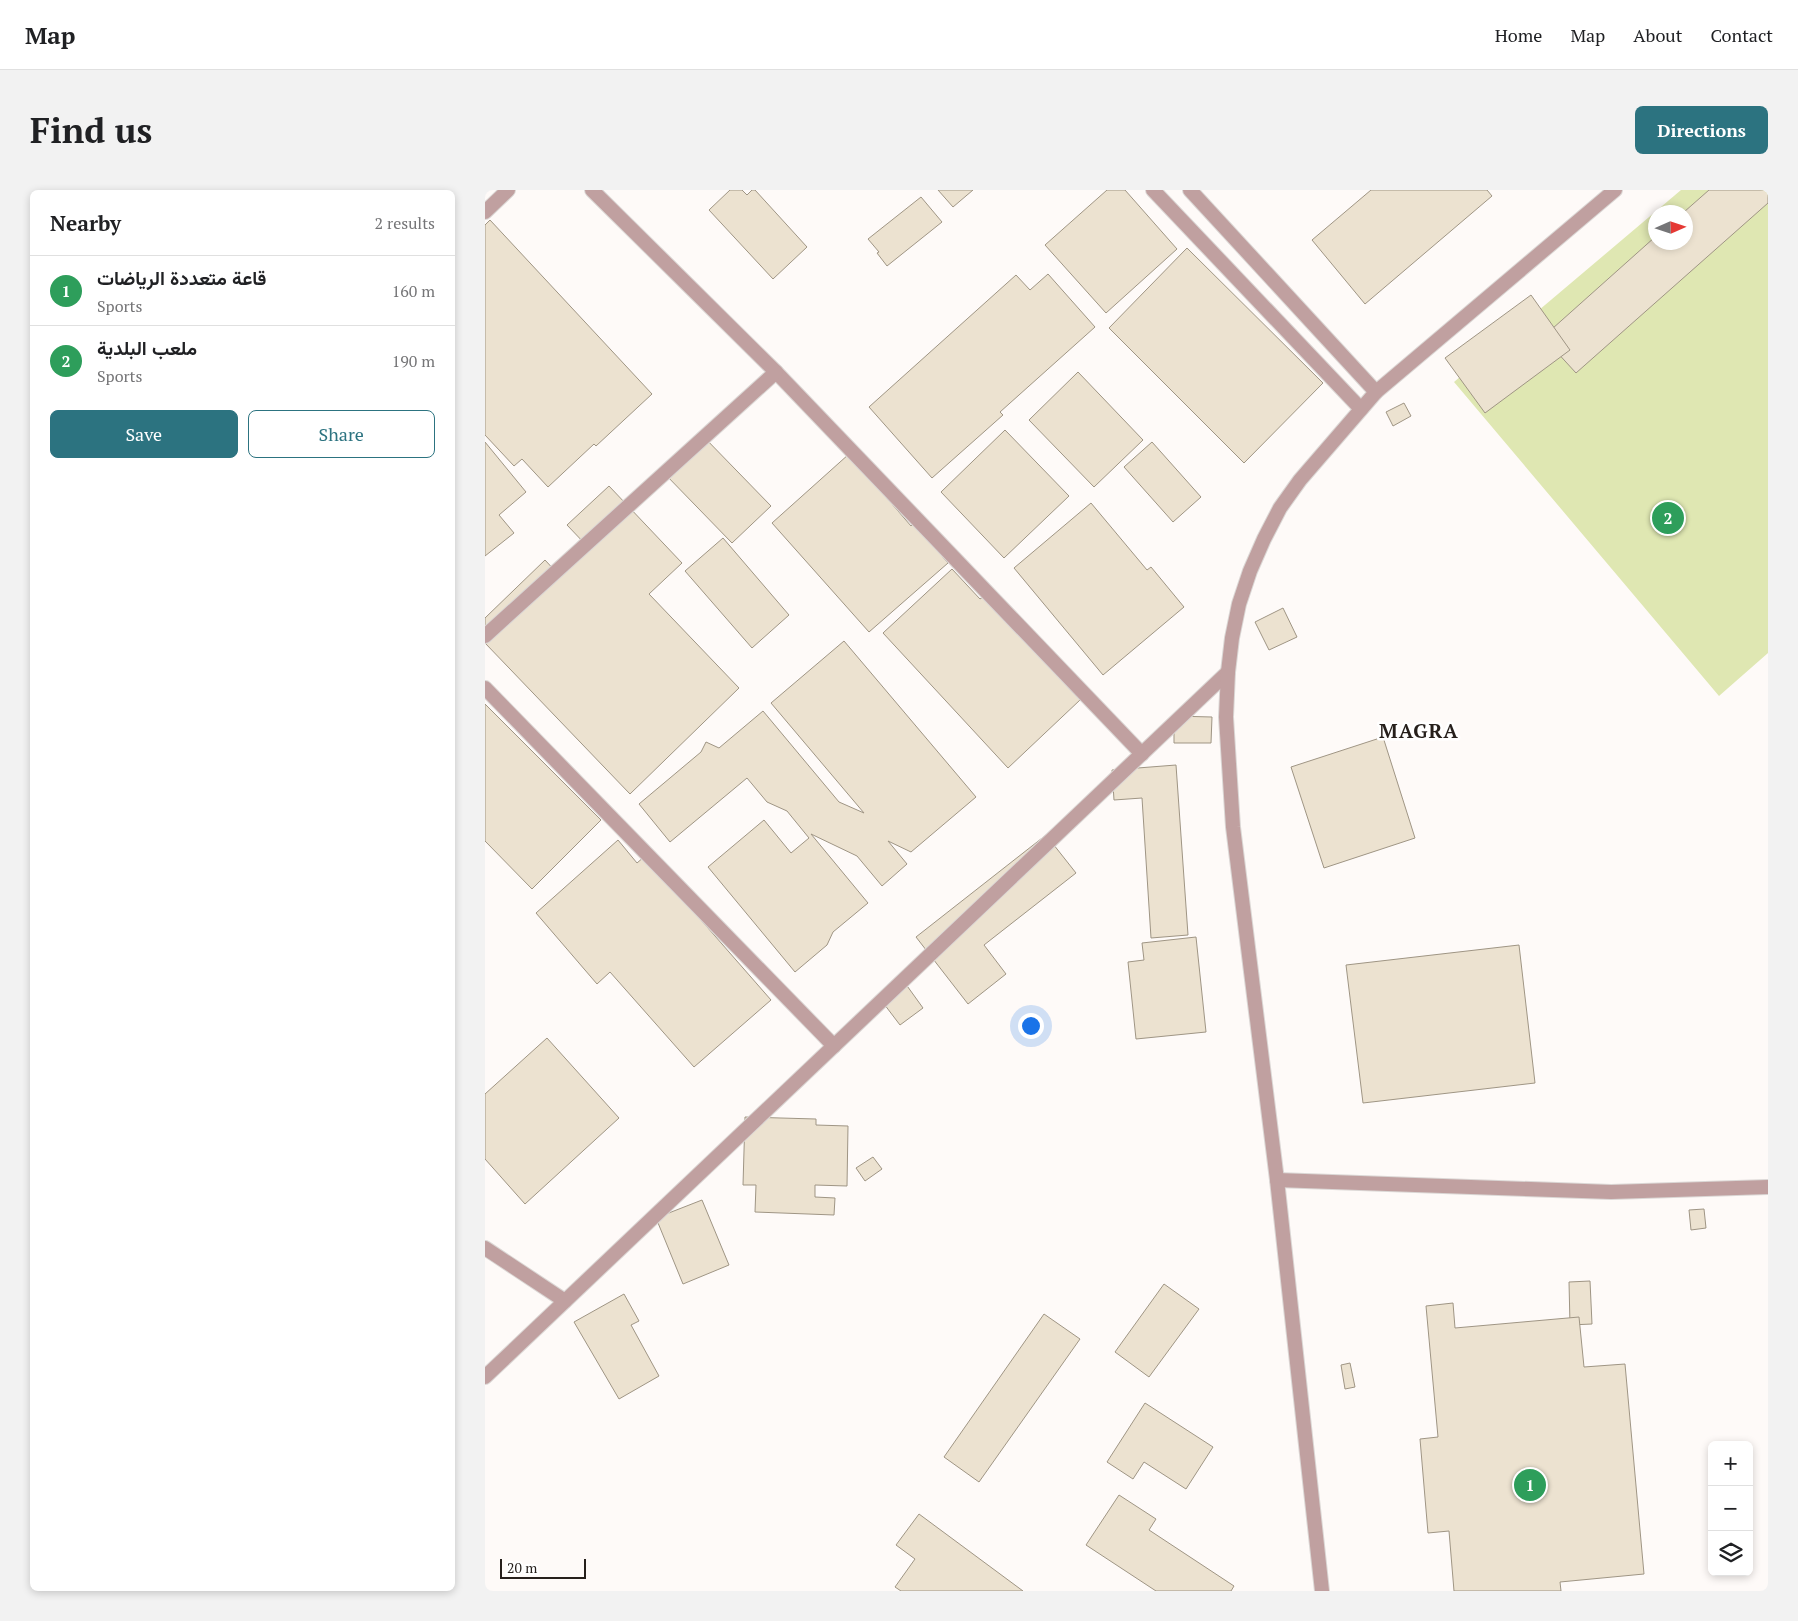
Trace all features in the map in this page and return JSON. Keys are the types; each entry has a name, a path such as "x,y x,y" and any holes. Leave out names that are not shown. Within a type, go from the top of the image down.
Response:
{"street":[{"path":"485,212 508,190"},
{"path":"592,190 776,372 1142,754"},
{"path":"1153,190 1361,409"},
{"path":"1190,190 1376,392"},
{"path":"1321,1591 1277,1180 1233,827 1226,717 1228,672 1239,604 1250,571 1280,508 1300,480 1376,392 1615,190"},
{"path":"485,636 776,372"},
{"path":"485,1377 1228,672"},
{"path":"485,688 834,1046"},
{"path":"1277,1180 1611,1192 1768,1187"},
{"path":"485,1248 565,1301"}],"green space":[{"path":"1681,190 1768,190 1768,653 1719,696 1454,382 1648,218 1648,250 1693,250 1693,205 1663,205"}],"building":[{"path":"730,190 742,190 747,195 752,190 755,190 807,247 773,279 709,210"},
{"path":"938,190 973,190 953,207"},
{"path":"1107,190 1125,190 1177,249 1106,313 1045,245"},
{"path":"1371,190 1487,190 1492,196 1365,304 1312,240"},
{"path":"1709,190 1768,190 1768,203 1576,373 1543,337 1648,243 1648,250 1693,250 1692,205"},
{"path":"921,197 942,222 887,266 877,253 879,252 868,239"},
{"path":"490,220 652,394 548,487 522,459 514,466 485,435 485,225"},
{"path":"1187,248 1323,383 1244,463 1109,328"},
{"path":"1048,274 1095,327 1000,412 1003,415 932,478 869,407 1016,275 1030,290"},
{"path":"1531,295 1570,350 1485,413 1445,358"},
{"path":"1078,372 1143,440 1094,487 1029,420"},
{"path":"1404,403 1411,416 1393,426 1386,412"},
{"path":"1005,430 1069,496 1004,558 941,492"},
{"path":"701,434 771,506 732,543 663,472"},
{"path":"485,442 526,492 499,515 514,533 485,556"},
{"path":"1152,442 1201,497 1173,522 1124,467"},
{"path":"849,454 911,526 914,523 948,563 869,632 772,523"},
{"path":"609,486 682,563 649,594 739,688 630,794 485,643 485,618 545,560 558,574 587,546 567,525"},
{"path":"1091,503 1147,570 1151,567 1184,607 1103,675 1014,568"},
{"path":"723,538 789,615 752,648 685,571"},
{"path":"952,569 980,599 984,596 1080,700 1008,768 883,633"},
{"path":"1283,608 1297,637 1269,650 1255,622"},
{"path":"844,641 976,797 911,852 888,841 907,864 882,886 857,856 811,834 868,903 833,932 827,945 795,972 708,867 764,820 791,853 809,838 787,811 767,802 747,778 670,842 639,804 701,752 706,742 719,748 763,711 839,802 864,813 771,703"},
{"path":"485,704 601,820 532,889 485,841"},
{"path":"1174,716 1212,717 1211,743 1174,743"},
{"path":"1383,737 1415,838 1324,868 1291,767"},
{"path":"1176,765 1188,935 1151,938 1142,798 1114,800 1112,770"},
{"path":"1046,835 1076,873 984,945 1006,974 968,1004 916,937"},
{"path":"618,840 637,863 645,856 771,1000 694,1067 610,972 597,984 536,913"},
{"path":"1196,937 1206,1032 1136,1039 1128,962 1144,960 1142,943"},
{"path":"1519,945 1535,1083 1363,1103 1346,965"},
{"path":"905,983 923,1008 900,1025 881,1000"},
{"path":"547,1038 619,1118 525,1204 485,1159 485,1094"},
{"path":"745,1117 816,1119 816,1125 848,1126 847,1186 815,1185 815,1197 835,1198 834,1215 755,1212 756,1185 743,1185"},
{"path":"873,1157 882,1169 865,1181 856,1168"},
{"path":"702,1200 729,1265 683,1284 656,1218"},
{"path":"1704,1209 1706,1228 1691,1230 1689,1210"},
{"path":"1590,1281 1592,1324 1570,1325 1569,1282"},
{"path":"1164,1284 1199,1309 1149,1377 1115,1352"},
{"path":"624,1294 639,1321 631,1325 659,1376 619,1399 574,1322"},
{"path":"1453,1303 1455,1328 1579,1317 1584,1367 1625,1364 1644,1574 1560,1582 1561,1591 1454,1591 1449,1531 1428,1533 1420,1439 1438,1437 1426,1306"},
{"path":"1044,1314 1080,1339 979,1482 944,1457"},
{"path":"1350,1363 1355,1387 1345,1389 1341,1365"},
{"path":"1145,1403 1213,1447 1186,1489 1144,1462 1133,1479 1107,1462"},
{"path":"1119,1495 1156,1519 1149,1530 1234,1586 1231,1591 1156,1591 1086,1545"},
{"path":"919,1514 1023,1591 901,1591 895,1587 915,1559 896,1545"}],"place":[{"name":"ملعب البلدية","path":"1668,518"},
{"name":"قاعة متعددة الرياضات","path":"1530,1485"}],"district":[{"name":"MAGRA","path":"1419,730"}]}
